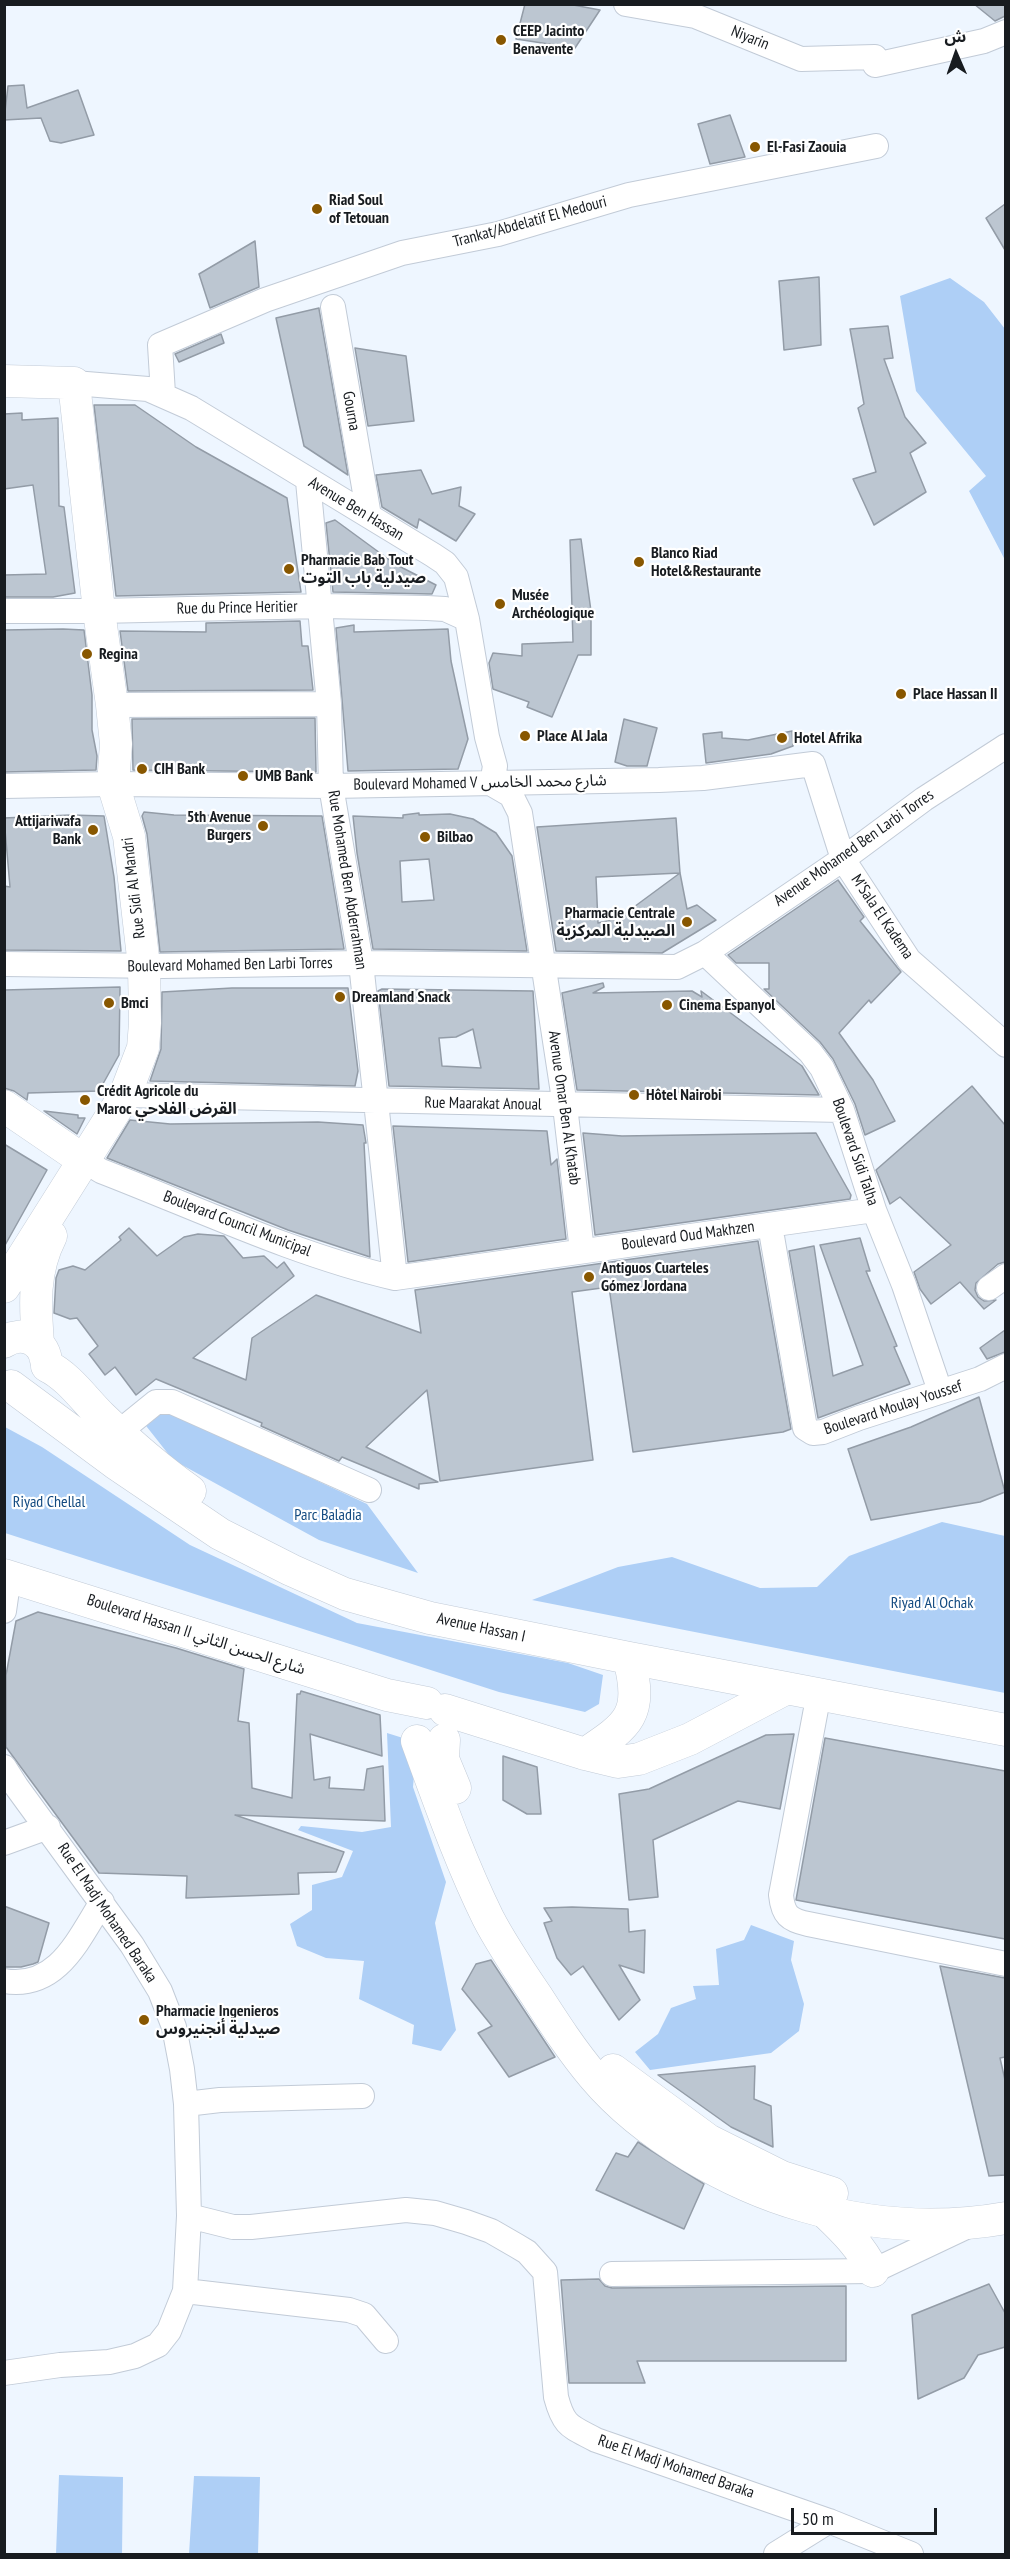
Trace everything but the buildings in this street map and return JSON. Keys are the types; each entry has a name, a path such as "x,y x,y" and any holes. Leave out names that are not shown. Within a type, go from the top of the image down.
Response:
{"main road":[{"path":"4,381 74,383"},
{"name":"Rue Sidi Al Mandri","path":"4,1287 125,1095 143,1048 144,966 129,836 113,784 116,744 74,383"},
{"path":"4,1106 83,1160"},
{"name":"Rue Sidi Al Mandri","path":"30,1347 36,1280 44,1249 62,1210 62,1195"},
{"path":"4,1295 13,1303 30,1347 38,1382 30,1387 20,1388 8,1384"},
{"name":"Avenue Hassan I","path":"30,1347 169,1476 242,1526 275,1545 347,1579 431,1603 535,1626 1005,1713"},
{"name":"Avenue Hassan I","path":"8,1384 115,1463 220,1534 345,1594 430,1618 1005,1730"},
{"name":"Boulevard Hassan II شارع الحسن الثاني","path":"7,1575 387,1695 432,1726 489,1723 585,1754 618,1762 639,1759 690,1739 787,1688"},
{"path":"585,1754 613,1735 633,1709 636,1690 629,1658"},
{"path":"432,1726 443,1759 509,1916 544,1981 583,2036 613,2070 708,2140 782,2177 834,2194 912,2204 979,2201 1005,2196"},
{"path":"432,1726 449,1829 489,1920 562,2036 594,2078 645,2123 707,2166 777,2199 826,2213 856,2219 912,2224 972,2224 1005,2218"},
{"path":"826,2213 864,2252 873,2271"}],"street":[{"name":"Niyarin","path":"626,4 694,16 801,59 875,61 984,41 1005,32"},
{"name":"Trankat/Abdelatif El Medouri","path":"163,394 160,345 265,300 402,253 498,234 629,195 876,146"},
{"name":"Gourna","path":"333,308 369,516"},
{"name":"Avenue Ben Hassan","path":"74,383 138,388 163,394 369,516 432,555 450,569 456,577 467,619 494,775"},
{"name":"Rue Mohamed Ben Abderrahman","path":"308,481 322,606 332,786 361,963 395,1278"},
{"name":"Rue du Prince Heritier","path":"4,611 322,606 436,608 445,609 467,619"},
{"path":"112,705 329,704"},
{"name":"Avenue Mohamed Ben Larbi Torres","path":"705,953 843,859 924,799 1005,746"},
{"name":"Boulevard Mohamed V شارع محمد الخامس","path":"4,786 113,784 332,786 494,775 703,778 813,764 843,859"},
{"name":"Avenue Omar Ben Al Khatab","path":"494,775 511,795 519,813 565,1106 582,1251"},
{"name":"M’Sala El Kadema","path":"843,859 909,960 1005,1045"},
{"name":"Boulevard Mohamed Ben Larbi Torres","path":"4,964 144,966 361,963 677,966 705,953"},
{"name":"Boulevard Sidi Talha","path":"705,953 810,1052 822,1068 842,1110 874,1210 904,1285 940,1391"},
{"name":"Rue Maarakat Anoual","path":"125,1095 842,1110"},
{"name":"Boulevard Council Municipal","path":"83,1160 101,1171 264,1235 344,1264 395,1278"},
{"name":"Boulevard Oud Makhzen","path":"395,1278 874,1210"},
{"name":"Boulevard Moulay Youssef","path":"770,1225 805,1428 813,1433 823,1432 980,1379 1005,1366"},
{"path":"119,1432 156,1402 172,1402 369,1490"},
{"path":"4,1611 7,1575"},
{"path":"819,1693 781,1894 785,1914 792,1920 808,1924 1005,1964"},
{"name":"Rue El Madj Mohamed Baraka","path":"4,1767 132,1945 160,1991 174,2027 186,2104 189,2216 185,2291 169,2331 158,2345 135,2356 109,2362 60,2365 4,2373"},
{"path":"4,1843 48,1827"},
{"path":"4,1981 18,1983 33,1981 58,1967 102,1902"},
{"path":"186,2104 267,2098 362,2096"},
{"name":"Rue El Madj Mohamed Baraka","path":"189,2216 233,2227 251,2227 406,2211 435,2213 490,2231 527,2252 545,2272 556,2397 561,2416 568,2424 596,2440 706,2476 829,2521 899,2552"},
{"path":"612,2274 873,2271 972,2224"},
{"path":"185,2291 350,2310 364,2315 386,2341"},
{"path":"776,2554 829,2521"}],"green space":[{"path":"950,278 984,302 1005,329 1005,560 969,491 986,476 916,391 900,296"},
{"name":"Parc Baladia","path":"161,1408 367,1504 418,1573 319,1540 173,1460 143,1422"},
{"name":"Riyad Chellal","path":"5,1427 42,1447 190,1545 357,1623 568,1663 603,1675 599,1704 585,1712 499,1692 5,1533"},
{"name":"Riyad Al Ochak","path":"942,1522 1005,1536 1005,1693 532,1600 618,1567 672,1557 760,1588 817,1587 849,1556"},
{"path":"387,1733 403,1738 415,1764 413,1787 446,1882 435,1923 456,2030 441,2051 412,2044 414,2025 359,1999 364,1961 326,1958 297,1946 290,1924 312,1910 312,1885 342,1877 353,1851 298,1830 301,1826 362,1832 391,1827"},
{"path":"751,1925 794,1941 791,1960 804,2004 799,2031 771,2053 650,2070 635,2052 658,2034 671,2008 696,1999 693,1986 719,1985 716,1949 744,1940"},
{"path":"59,2475 123,2477 122,2554 56,2554"},
{"path":"194,2476 260,2477 258,2554 189,2554"}],"place":[{"name":"CEEP Jacinto Benavente","path":"501,40"},
{"name":"El-Fasi Zaouia","path":"755,147"},
{"name":"Riad Soul of Tetouan","path":"317,209"},
{"name":"Blanco Riad Hotel&Restaurante","path":"639,562"},
{"name":"Pharmacie Bab Tout صيدلية باب التوت","path":"289,569"},
{"name":"Musée Archéologique","path":"500,604"},
{"name":"Regina","path":"87,654"},
{"name":"Place Hassan II","path":"901,694"},
{"name":"Place Al Jala","path":"525,736"},
{"name":"Hotel Afrika","path":"782,738"},
{"name":"CIH Bank","path":"142,769"},
{"name":"UMB Bank","path":"243,776"},
{"name":"5th Avenue Burgers","path":"263,826"},
{"name":"Attijariwafa Bank","path":"93,830"},
{"name":"Bilbao","path":"425,837"},
{"name":"Pharmacie Centrale الصيدلية المركزية","path":"687,922"},
{"name":"Dreamland Snack","path":"340,997"},
{"name":"Bmci","path":"109,1003"},
{"name":"Cinema Espanyol","path":"667,1005"},
{"name":"Hôtel Nairobi","path":"634,1095"},
{"name":"Crédit Agricole du Maroc القرض الفلاحي","path":"85,1100"},
{"name":"Antiguos Cuarteles Gómez Jordana","path":"589,1277"},
{"name":"Pharmacie Ingenieros صيدلية أنجنيروس","path":"144,2020"}]}
